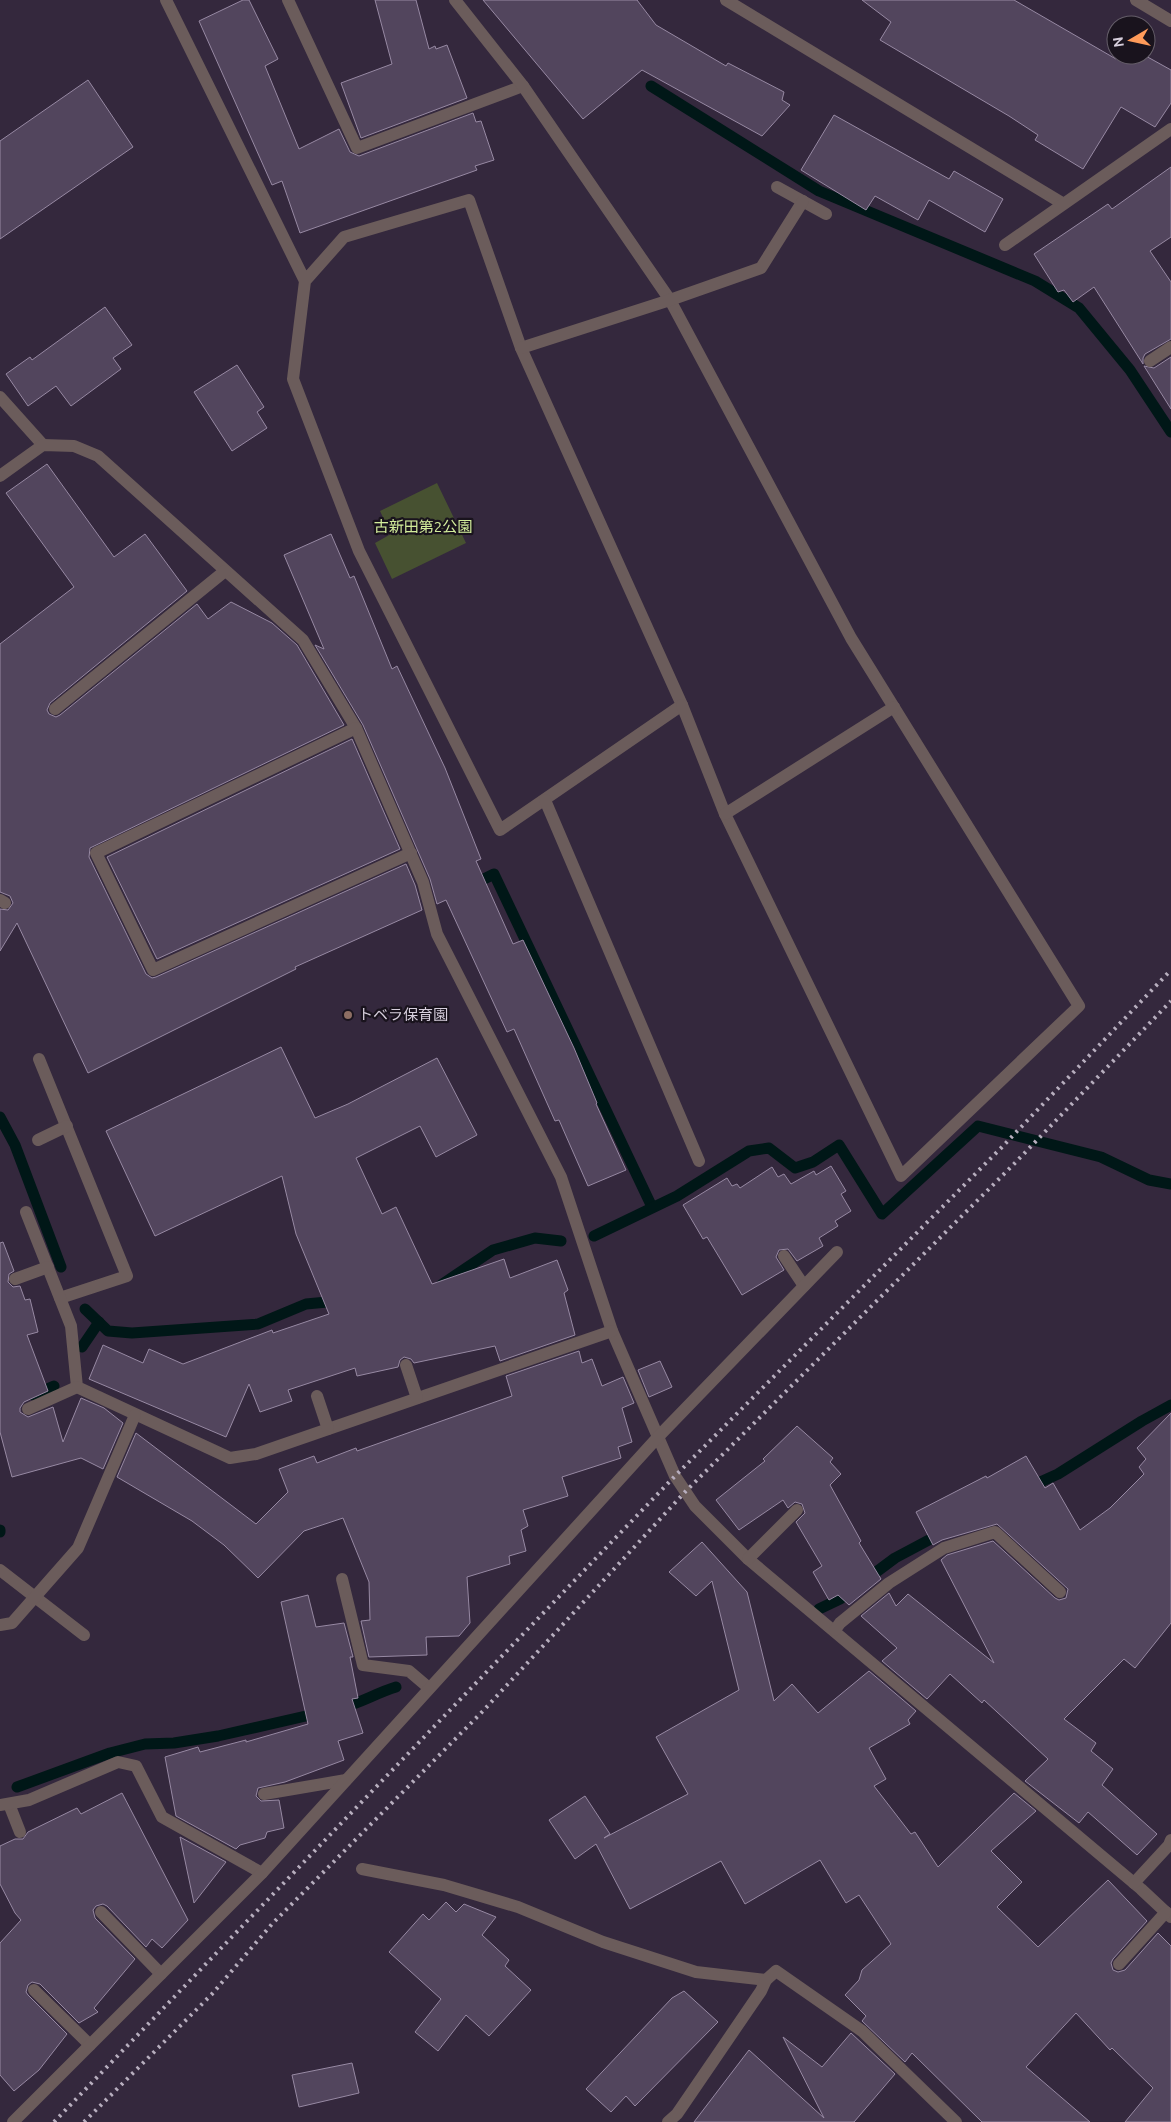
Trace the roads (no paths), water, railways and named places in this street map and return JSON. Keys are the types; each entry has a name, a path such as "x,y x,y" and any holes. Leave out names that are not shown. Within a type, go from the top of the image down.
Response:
{"street":[{"path":"166,0 305,281 293,379 359,551 500,830 682,705"},
{"path":"288,0 357,148 523,86"},
{"path":"305,281 344,237 469,200 522,348 682,705 725,814 901,1176 1079,1006 851,638 670,300 523,86 455,0"},
{"path":"726,0 1062,203"},
{"path":"1136,0 1171,21"},
{"path":"1005,245 1062,203 1171,129"},
{"path":"777,187 826,214"},
{"path":"522,348 761,268 803,201"},
{"path":"1150,361 1171,346"},
{"path":"0,398 43,445"},
{"path":"0,476 43,445 74,446 98,456 155,505 225,571 303,640 356,728 423,882 436,934 560,1177 612,1331 675,1476 695,1506 748,1559 835,1630 1134,1883 1168,1914 1118,1964"},
{"path":"55,709 225,571"},
{"path":"725,814 894,707"},
{"path":"356,728 96,853 153,970 411,853"},
{"path":"545,800 700,1161"},
{"path":"39,1059 127,1276 60,1298"},
{"path":"38,1140 67,1126"},
{"path":"26,1212 71,1326 77,1388"},
{"path":"13,2122 262,1872 658,1437 837,1252"},
{"path":"784,1256 804,1286"},
{"path":"15,1279 48,1266"},
{"path":"28,1408 77,1388 230,1458 256,1454 612,1331"},
{"path":"406,1365 417,1398"},
{"path":"316,1396 328,1429"},
{"path":"0,1625 12,1623 36,1598 78,1548 135,1415"},
{"path":"748,1559 796,1510"},
{"path":"835,1630 888,1583 944,1548 995,1532 1060,1592"},
{"path":"0,1570 84,1635"},
{"path":"342,1579 363,1666 409,1671 429,1688"},
{"path":"20,1832 4,1805 29,1800 118,1762 136,1766 162,1817 262,1872"},
{"path":"264,1794 346,1780"},
{"path":"1134,1883 1169,1845 1171,1840"},
{"path":"362,1870 444,1885 518,1907 603,1942 696,1972 766,1980"},
{"path":"101,1912 161,1974"},
{"path":"668,2122 688,2097 761,1991 766,1980 776,1971 862,2031 956,2122"},
{"path":"34,1990 90,2045"}],"waterway":[{"path":"651,86 819,191 1035,281 1079,308 1130,370 1171,432"},
{"path":"472,885 494,874 652,1207"},
{"path":"0,1117 15,1145 61,1267"},
{"path":"594,1236 677,1196 749,1151 769,1148 795,1168 813,1162 839,1145 882,1214 978,1126 1101,1157 1149,1180 1171,1184"},
{"path":"441,1285 493,1250 535,1238 561,1241"},
{"path":"85,1309 108,1331 132,1333 258,1324 306,1304 338,1301"},
{"path":"82,1347 99,1322"},
{"path":"33,1395 54,1386"},
{"path":"1027,1488 1058,1474 1171,1405"},
{"path":"819,1609 840,1599 895,1558 942,1533"},
{"path":"340,1708 396,1687"},
{"path":"17,1787 110,1753 145,1744 174,1743 218,1736 319,1713"}],"railway":[{"path":"54,2122 675,1476 1002,1147 1171,970"},
{"path":"84,2122 212,1994 272,1924 483,1711 685,1492 1013,1165 1171,1001"}],"place":[{"name":"トベラ保育園","path":"348,1015"}],"park label":[{"name":"古新田第2公園","path":"423,527"}]}
